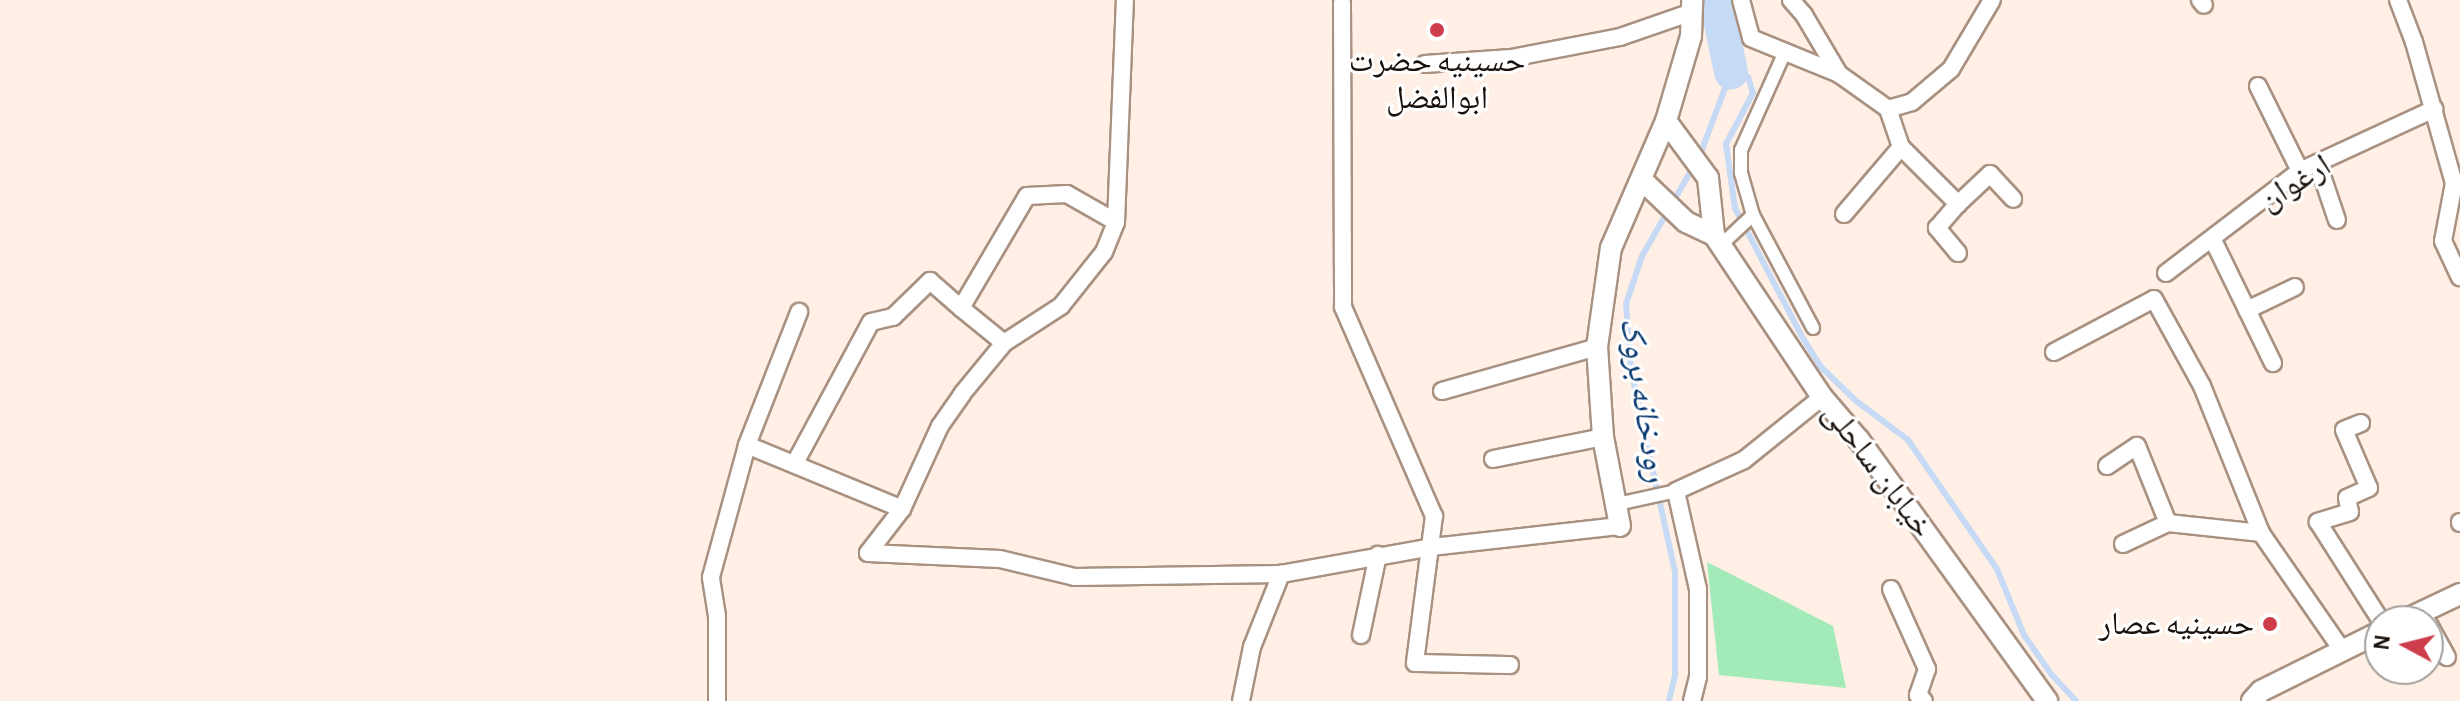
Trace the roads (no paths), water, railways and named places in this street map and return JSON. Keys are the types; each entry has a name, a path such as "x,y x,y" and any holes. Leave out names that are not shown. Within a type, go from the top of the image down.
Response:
{"street":[{"path":"1125,0 1116,222 1104,252 1061,306 1004,343 940,426 902,509 868,553 1000,559 1075,577 1281,574 1432,547 1620,526 1603,437 1597,347 1611,248 1650,187 1691,36 1692,6 1620,37 1526,55 1425,64"},
{"path":"1741,0 1751,38 1839,74 1888,109 1901,147 1958,204"},
{"path":"1791,0 1804,15 1839,74"},
{"path":"2398,0 2457,182 2443,241 2460,277"},
{"path":"1888,109 1912,102 1951,69 1985,2"},
{"path":"1342,3 1343,307 1434,516 1415,663 1510,665"},
{"path":"1784,54 1741,150 1741,173 1753,215 1813,328"},
{"path":"2258,86 2300,171"},
{"name":"ارغوان","path":"2166,273 2300,171 2434,109"},
{"name":"خیابان ساحلی","path":"1666,121 1708,178 1717,240"},
{"path":"1844,214 1901,147"},
{"path":"2318,164 2337,220"},
{"path":"1958,253 1937,228 1958,204 1990,174 2013,199"},
{"name":"خیابان ساحلی","path":"1650,187 1678,215 1717,240 1822,397 1859,440 2047,701"},
{"path":"961,308 1027,196 1067,194 1116,222"},
{"path":"1717,240 1753,215"},
{"path":"2213,240 2273,363"},
{"path":"795,463 871,322 893,317 930,281 1004,343"},
{"path":"2247,310 2295,287"},
{"path":"2054,352 2154,299 2202,386 2261,533 2342,650"},
{"path":"717,701 717,616 711,577 747,445 799,312"},
{"path":"1442,391 1597,347"},
{"path":"1617,504 1676,491 1744,460 1822,397"},
{"path":"2361,423 2344,430 2369,488 2347,498 2350,512 2318,522 2371,605"},
{"path":"1493,459 1603,437"},
{"path":"747,445 902,509"},
{"path":"2107,466 2137,446 2168,523"},
{"path":"1676,491 1698,589 1698,677 1692,701"},
{"path":"2123,544 2168,523 2261,533"},
{"path":"1361,635 1378,555"},
{"path":"1241,701 1252,647 1281,574"},
{"path":"1891,589 1927,669 1918,695 1924,701"},
{"path":"2442,605 2460,594"},
{"path":"2252,701 2261,691 2364,640"},
{"path":"2444,653 2447,657"}],"waterway":[{"path":"1716,0 1731,72"},
{"name":"رودخانه بروک","path":"1669,701 1675,674 1675,572 1631,370 1626,304 1642,256 1700,155 1731,72 1748,77 1753,93 1726,144 1735,208 1801,335 1820,366 1855,400 1908,440 1997,569 2024,635 2051,674 2076,701"}],"place":[{"name":"حسینیه حضرت ابوالفضل","path":"1437,30"},
{"name":"حسینیه عصار","path":"2270,624"}]}
